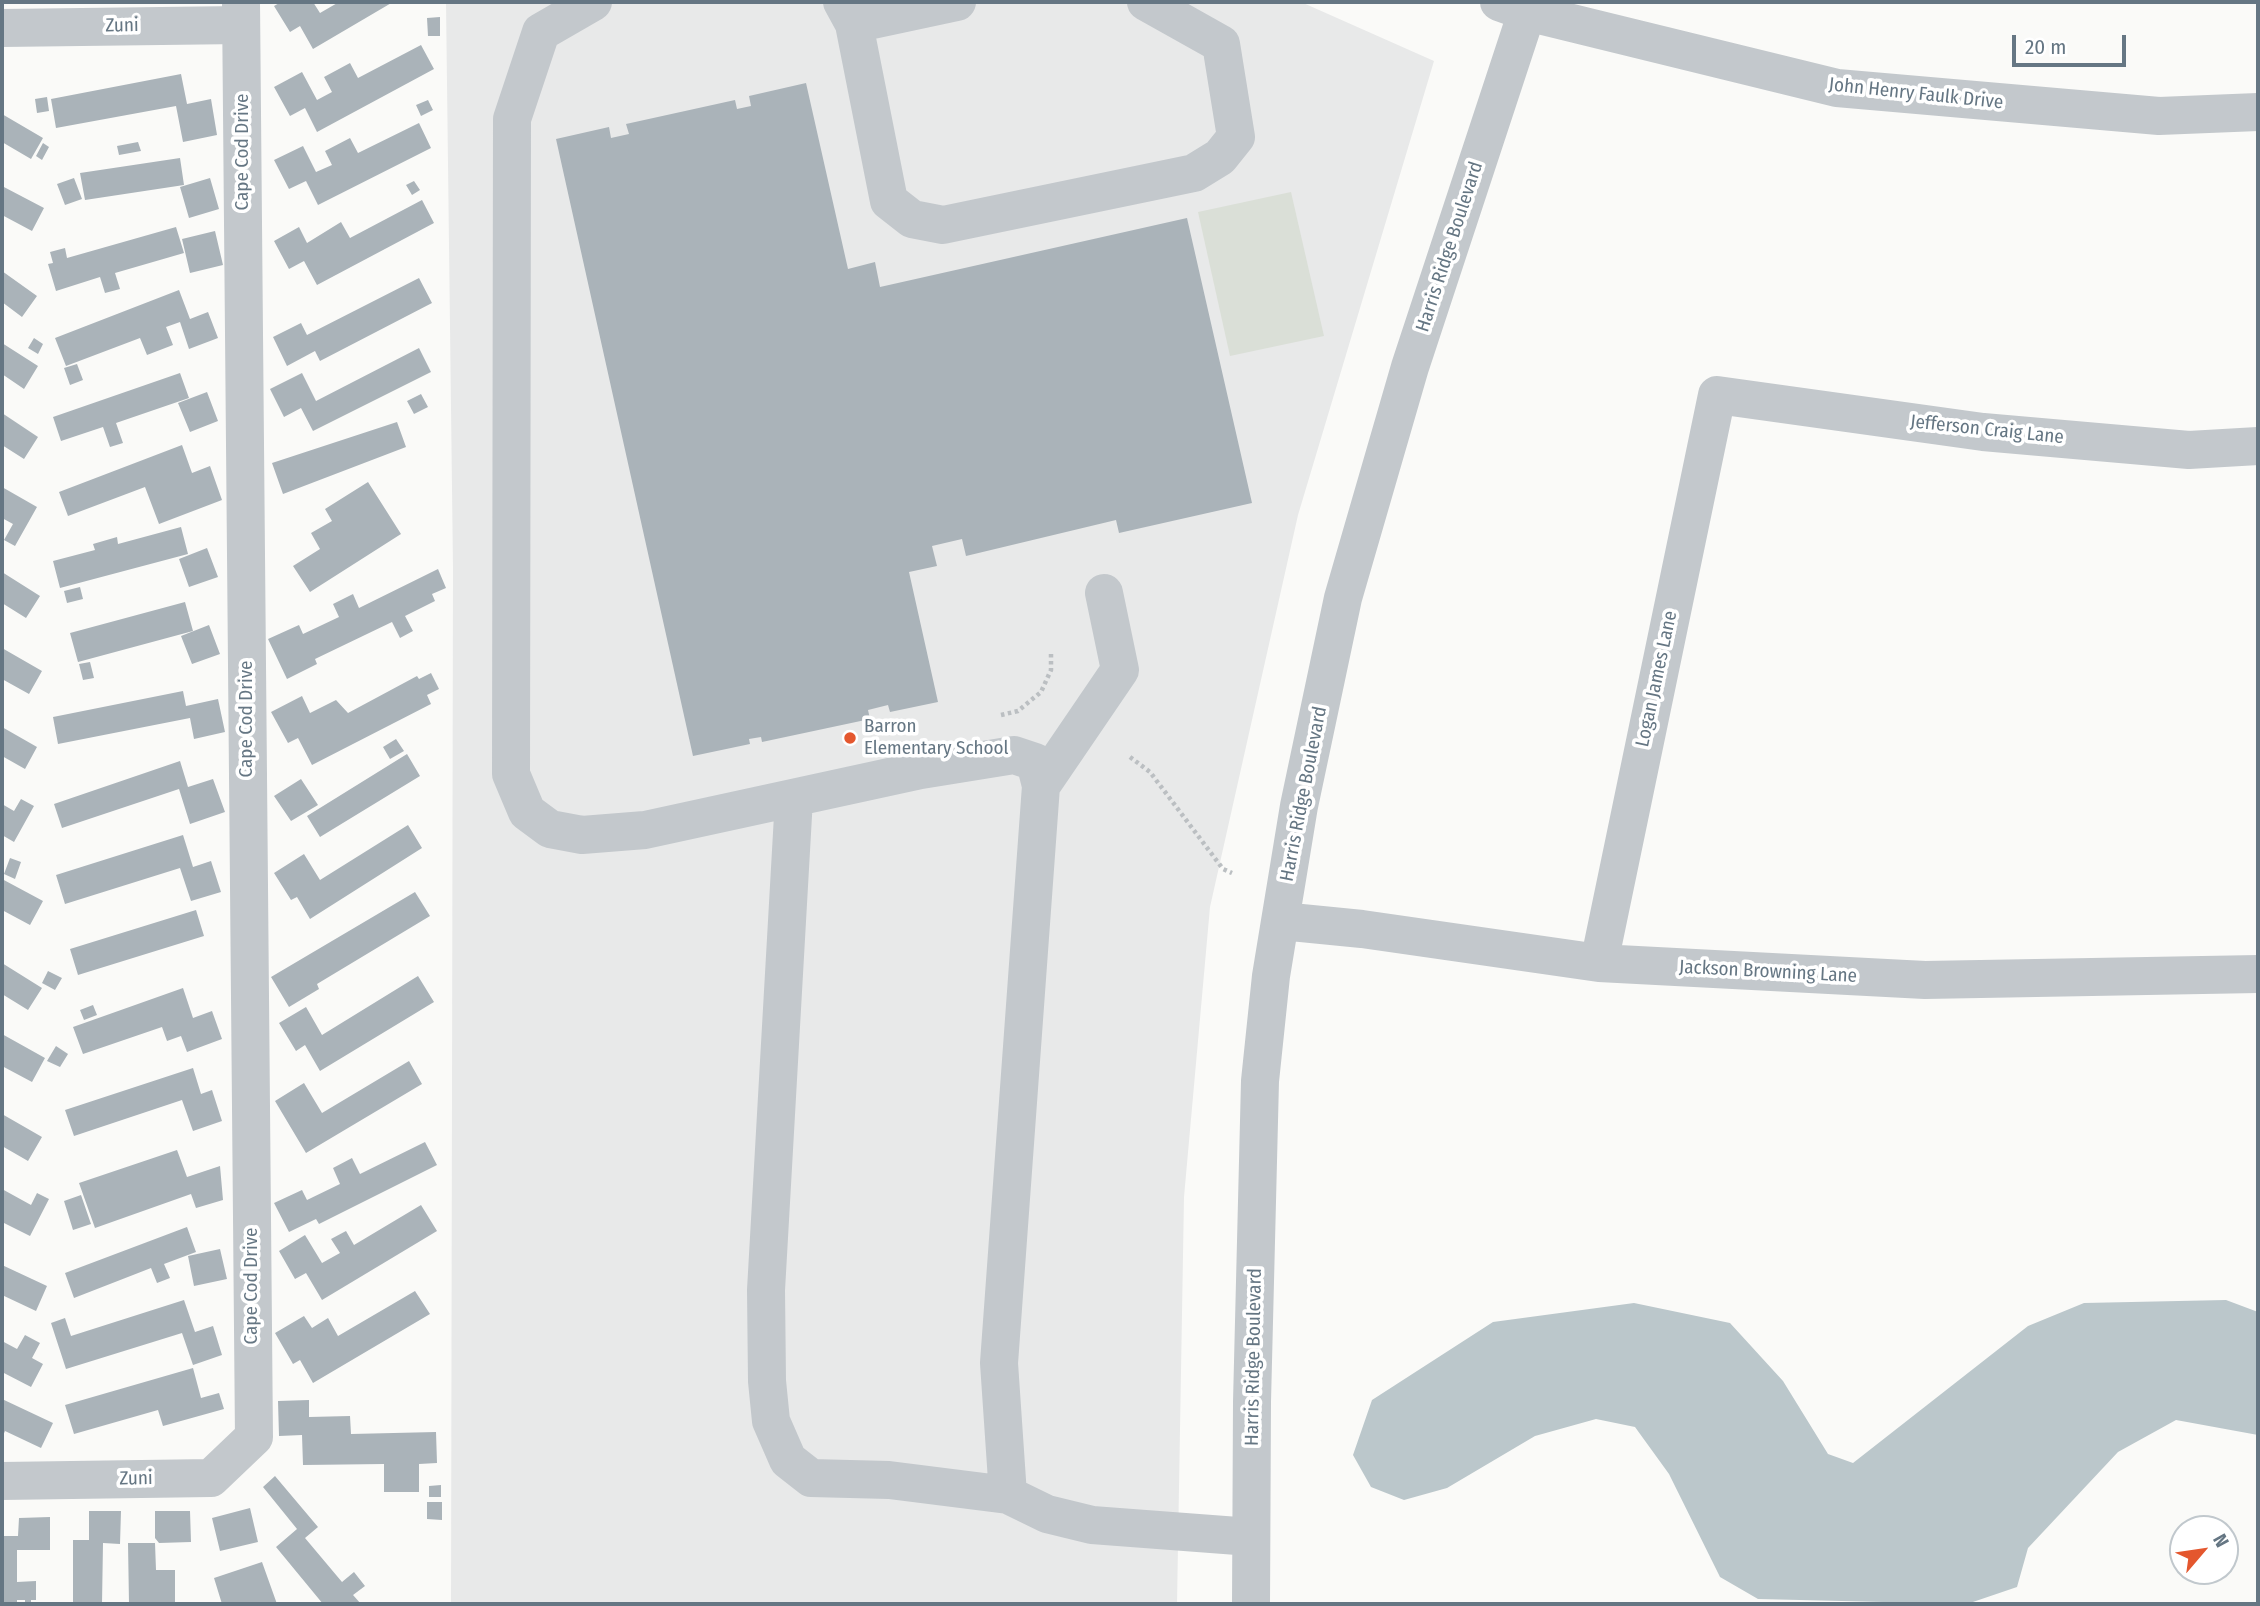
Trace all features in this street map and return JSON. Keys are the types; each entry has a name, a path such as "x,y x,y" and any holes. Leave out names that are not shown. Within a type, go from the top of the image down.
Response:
{"street":[{"path":"593,2 541,32 512,119 511,774 527,812 550,829 582,835 645,830 921,770 1014,755 1035,762 1041,786 999,1363 1008,1495"},
{"path":"957,2 848,13 889,201 912,219 943,225 1194,173 1220,157 1236,137 1221,44 1146,2"},
{"name":"John Henry Faulk Drive","path":"1513,7 1837,88 2159,116 2258,112"},
{"name":"Harris Ridge Boulevard","path":"1251,1604 1260,1081 1270,983 1299,806 1343,598 1513,7"},
{"name":"Zuni","path":"2,28 241,13"},
{"name":"Cape Cod Drive","path":"241,13 254,1437"},
{"name":"Jefferson Craig Lane","path":"1717,395 1983,432 2189,450 2258,446"},
{"name":"Logan James Lane","path":"1599,963 1717,395"},
{"path":"1041,786 1120,670 1104,593"},
{"path":"794,798 766,1290 767,1381 771,1421 788,1460 811,1478 889,1480 1008,1495 1047,1514 1092,1525 1251,1537"},
{"name":"Jackson Browning Lane","path":"1280,922 1362,929 1599,963 1925,980 2258,974"},
{"name":"Zuni","path":"2,1480 211,1478 254,1437"}],"path":[{"path":"1130,757 1150,772 1223,869 1232,873"}],"shaded area":[{"name":"Barron Elementary School","path":"446,2 1301,2 1434,61 1298,515 1210,907 1184,1197 1177,1604 451,1604 453,569"},
{"path":"1291,192 1324,336 1230,356 1198,212"},
{"path":"2226,1300 2258,1312 2258,1435 2176,1420 2118,1452 2028,1548 2017,1587 1967,1604 1758,1599 1720,1577 1669,1474 1635,1427 1596,1419 1535,1436 1447,1488 1404,1500 1371,1487 1353,1455 1372,1400 1493,1322 1634,1303 1730,1323 1783,1381 1828,1454 1853,1463 2028,1326 2084,1303"}],"building":[{"path":"281,2 313,2 320,13 339,2 393,2 313,49 300,26 290,32 274,6"},
{"path":"440,17 440,36 428,36 427,18"},
{"path":"421,45 434,69 317,132 305,108 290,116 274,87 302,72 317,100 332,92 324,77 350,63 358,78"},
{"path":"181,74 187,104 211,99 217,135 183,142 176,106 56,128 51,99"},
{"path":"806,83 848,269 875,262 880,287 1187,218 1252,503 1119,533 1116,520 966,556 962,539 932,546 937,566 909,572 938,702 890,712 888,705 868,710 870,719 762,742 761,737 749,739 750,744 693,756 556,139 609,127 611,138 629,134 626,124 735,100 737,109 751,106 749,96"},
{"path":"47,97 49,111 37,113 35,99"},
{"path":"428,100 433,110 421,116 416,105"},
{"path":"2,114 43,138 31,159 2,142"},
{"path":"419,123 431,148 318,205 306,181 289,189 274,160 303,146 316,172 332,165 325,151 350,138 358,153"},
{"path":"138,142 141,151 119,155 117,146"},
{"path":"43,143 49,147 42,160 36,156"},
{"path":"180,158 184,185 85,200 80,173"},
{"path":"74,178 82,199 65,205 57,184"},
{"path":"210,178 219,209 189,218 180,187"},
{"path":"414,181 420,190 412,195 406,185"},
{"path":"2,186 44,208 32,231 2,215"},
{"path":"422,200 434,223 317,285 304,261 289,269 274,241 299,227 307,243 341,222 350,238"},
{"path":"176,227 184,253 115,273 120,289 105,293 100,277 56,291 48,264 53,263 50,252 65,248 67,258"},
{"path":"215,231 223,265 190,273 182,239"},
{"path":"2,271 37,296 22,317 2,302"},
{"path":"419,278 432,303 320,361 315,351 287,366 273,337 301,323 307,335"},
{"path":"179,290 190,319 208,312 218,338 189,349 180,322 166,327 173,345 147,355 140,338 66,366 55,338"},
{"path":"34,338 43,344 38,354 28,348"},
{"path":"2,343 38,366 24,389 2,374"},
{"path":"419,348 431,372 313,431 301,408 284,417 270,389 302,373 316,401"},
{"path":"77,364 83,380 70,385 64,368"},
{"path":"180,373 189,398 116,423 123,443 110,447 103,427 61,441 53,417"},
{"path":"207,392 218,421 190,432 178,403"},
{"path":"421,394 428,407 414,414 407,401"},
{"path":"2,413 38,437 24,459 2,445"},
{"path":"397,422 406,447 283,494 272,463"},
{"path":"182,445 192,473 210,466 222,500 159,524 145,487 68,516 59,492"},
{"path":"368,482 401,534 310,592 293,566 320,549 311,533 332,521 325,509"},
{"path":"2,487 37,507 15,546 4,540 13,524 2,518"},
{"path":"181,527 188,554 60,588 53,561 95,550 93,544 117,537 118,544"},
{"path":"207,548 218,577 189,587 179,559"},
{"path":"438,569 446,588 432,594 435,601 405,616 413,631 400,638 392,622 315,659 317,664 287,679 268,639 299,625 303,634 339,617 333,604 353,594 359,608"},
{"path":"2,572 40,596 26,618 2,603"},
{"path":"80,587 83,599 67,603 64,591"},
{"path":"185,602 193,631 78,662 70,633"},
{"path":"209,625 220,654 192,664 181,636"},
{"path":"2,648 42,671 29,694 2,679"},
{"path":"90,662 94,678 83,680 79,664"},
{"path":"431,673 439,689 427,695 431,704 312,765 298,738 288,743 271,712 302,696 310,713 336,700 348,713 417,676 419,679"},
{"path":"183,691 186,706 218,699 225,732 194,739 190,718 58,744 53,717"},
{"path":"2,727 37,747 25,769 2,756"},
{"path":"396,739 404,751 390,759 383,747"},
{"path":"407,754 420,776 320,837 307,816"},
{"path":"180,761 188,787 213,779 225,812 190,824 179,789 62,828 54,804"},
{"path":"301,779 318,805 291,821 274,796"},
{"path":"21,799 34,806 14,842 2,835 2,804 14,811"},
{"path":"408,825 422,848 310,919 297,897 291,900 274,873 304,854 320,880"},
{"path":"183,835 193,867 211,861 221,892 191,901 180,868 65,904 56,875"},
{"path":"10,858 21,862 15,879 4,874"},
{"path":"2,879 43,901 30,925 2,910"},
{"path":"415,892 430,916 317,984 319,989 289,1007 271,977"},
{"path":"196,910 204,936 78,975 70,949"},
{"path":"2,963 42,988 28,1010 2,994"},
{"path":"48,971 62,978 55,990 42,983"},
{"path":"418,976 434,1002 320,1071 305,1045 296,1051 279,1023 306,1007 322,1035"},
{"path":"183,988 193,1018 212,1011 222,1039 187,1052 181,1036 167,1041 162,1027 83,1054 73,1027"},
{"path":"93,1005 97,1015 84,1020 80,1010"},
{"path":"2,1034 45,1058 32,1082 2,1066"},
{"path":"56,1046 68,1054 60,1067 47,1061"},
{"path":"409,1061 422,1084 306,1153 275,1101 304,1083 322,1113"},
{"path":"193,1068 201,1094 212,1090 222,1121 193,1131 182,1100 74,1136 65,1110"},
{"path":"2,1114 42,1137 28,1161 2,1146"},
{"path":"425,1142 437,1165 319,1224 316,1219 289,1232 274,1203 302,1190 307,1200 340,1184 333,1168 352,1158 360,1174"},
{"path":"177,1150 187,1177 220,1166 223,1200 196,1208 191,1194 95,1228 79,1183"},
{"path":"2,1189 31,1205 37,1193 49,1199 30,1236 2,1222"},
{"path":"81,1195 91,1224 73,1230 64,1201"},
{"path":"421,1205 437,1231 322,1300 306,1273 295,1279 279,1251 305,1235 322,1263 340,1253 331,1239 346,1231 354,1245"},
{"path":"187,1227 196,1252 164,1264 170,1278 157,1283 151,1268 74,1298 65,1273"},
{"path":"220,1249 227,1279 194,1286 188,1256"},
{"path":"2,1265 47,1286 36,1311 2,1295"},
{"path":"415,1291 430,1314 313,1383 300,1360 293,1364 275,1333 304,1316 312,1328 328,1318 338,1336"},
{"path":"184,1300 195,1332 213,1326 222,1355 193,1365 182,1333 66,1369 51,1323 65,1318 71,1336"},
{"path":"25,1335 40,1343 32,1358 43,1364 31,1387 2,1372 2,1341 17,1349"},
{"path":"193,1368 201,1398 219,1393 224,1409 163,1426 158,1410 74,1434 65,1405"},
{"path":"2,1399 53,1423 41,1448 5,1431 2,1438"},
{"path":"309,1400 309,1417 350,1416 351,1434 436,1432 437,1463 419,1464 419,1492 384,1492 384,1464 303,1465 302,1435 279,1436 278,1401"},
{"path":"275,1476 318,1527 305,1538 342,1582 354,1572 365,1586 353,1595 361,1604 323,1604 276,1547 297,1529 263,1487"},
{"path":"441,1485 441,1497 429,1497 429,1486"},
{"path":"427,1502 442,1502 442,1520 427,1519"},
{"path":"250,1508 258,1542 220,1551 212,1518"},
{"path":"89,1511 121,1511 120,1544 103,1543 102,1604 73,1604 73,1540 89,1540"},
{"path":"155,1511 190,1511 191,1542 159,1543 155,1538"},
{"path":"50,1517 50,1550 17,1550 17,1582 36,1581 36,1600 31,1600 31,1604 25,1604 25,1600 17,1600 17,1604 2,1604 2,1536 18,1536 19,1518"},
{"path":"128,1543 155,1543 156,1570 175,1570 175,1602 129,1604"},
{"path":"262,1562 277,1604 222,1604 214,1578"}],"place":[{"name":"Barron Elementary School","path":"850,738"}]}
